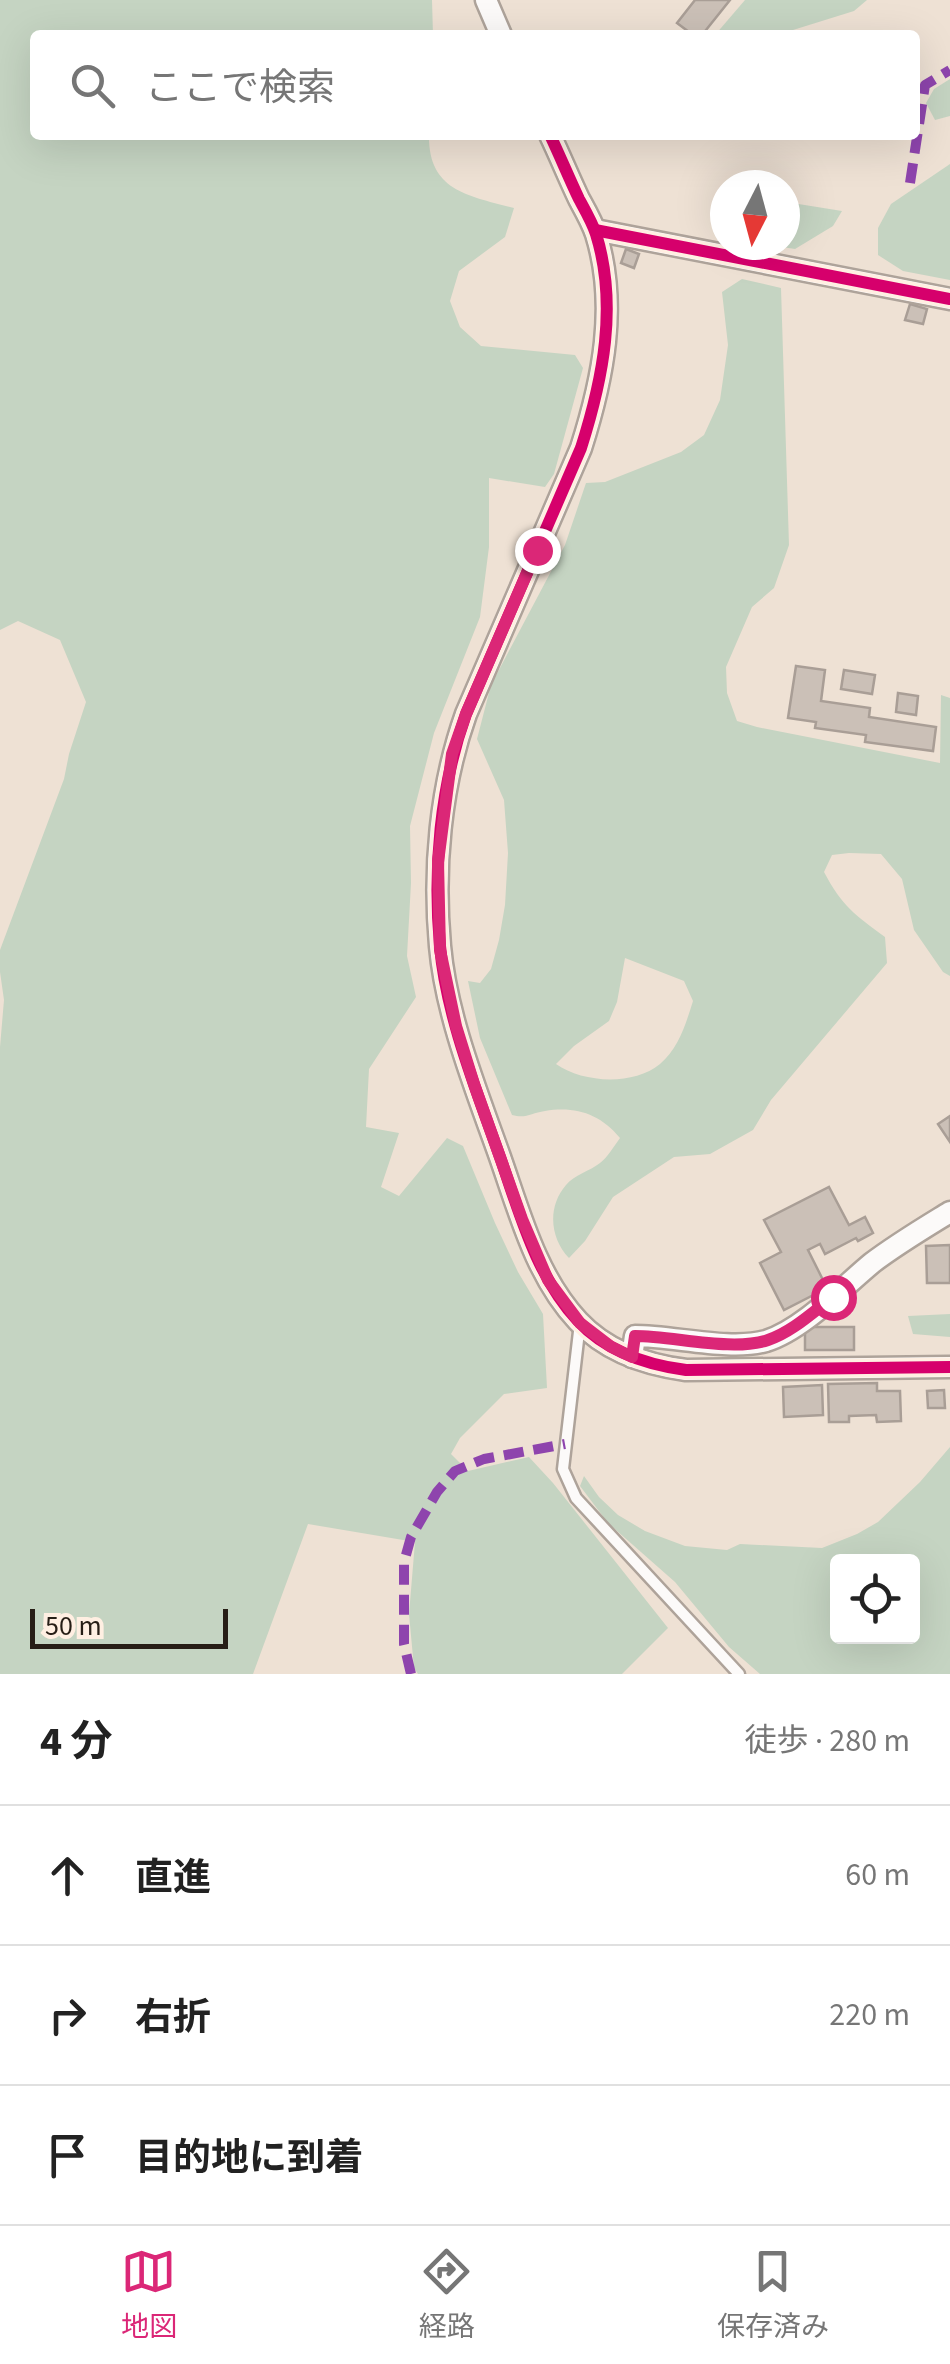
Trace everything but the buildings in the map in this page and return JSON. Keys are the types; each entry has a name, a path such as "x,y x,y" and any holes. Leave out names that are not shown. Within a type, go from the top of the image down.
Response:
{"street":[{"path":"486,0 499,30"},
{"path":"552,140 595,230 604,265 605,356 581,448 452,754 438,862 440,950 456,1026 474,1084 548,1280 580,1323 610,1346 632,1357 686,1370 950,1367"},
{"path":"595,230 950,299"},
{"path":"632,1357 635,1336 738,1344 765,1341 785,1332 875,1261 950,1212"}],"lane":[{"path":"580,1323 563,1469 576,1498 739,1674"}],"green space":[{"path":"0,0 432,0 433,30 30,30 30,140 430,140 436,168 444,180 467,194 514,208 505,237 459,271 450,301 460,327 481,346 575,355 583,368 554,474 545,487 489,478 489,547 480,617 434,733 410,826 407,956 416,997 369,1069 366,1127 399,1133 381,1187 399,1196 447,1138 463,1146 518,1272 543,1314 547,1388 504,1394 460,1438 451,1454 468,1471 529,1457 668,1628 622,1674 418,1674 414,1668 409,1614 415,1542 308,1524 253,1674 0,1674 0,1047 4,1000 0,950 64,779 86,702 60,640 18,621 0,630"},
{"path":"745,0 867,0 854,11 793,30 719,30"},
{"path":"950,79 950,116 935,120 926,103 934,89"},
{"path":"950,164 950,280 903,271 878,255 878,228 891,204"},
{"path":"800,204 842,211 833,226 800,246"},
{"path":"742,279 781,288 789,545 774,588 752,607 726,667 727,693 737,721 940,763 941,695 950,698 950,976 943,972 914,930 902,879 881,854 832,855 824,872 850,909 885,937 887,963 771,1100 753,1130 710,1154 674,1157 613,1197 585,1241 569,1258 555,1232 556,1203 569,1182 603,1161 620,1138 604,1123 577,1111 512,1115 480,1038 468,981 480,983 491,969 505,905 508,853 504,800 477,739 491,685 565,545 586,483 605,482 681,452 704,435 720,400 728,345 722,292","holes":["625,958 684,981 693,1001 677,1043 660,1064 622,1079 580,1075 556,1064 609,1021 617,1002"]},
{"path":"950,1314 950,1337 913,1334 908,1316"},
{"path":"950,1447 950,1674 760,1674 729,1647 675,1582 608,1523 580,1486 584,1476 618,1515 645,1531 685,1546 727,1550 740,1544 822,1548 878,1522"}],"marked path":[{"path":"920,118 925,85 950,70"},
{"path":"910,183 917,140"},
{"path":"411,1674 404,1644 404,1562 411,1537 437,1492 455,1471 484,1459 565,1444"}],"cycle path":[{"path":"552,140 596,234 606,288 605,342 581,448 466,714 450,770 438,858 438,917 443,972 464,1053 540,1264 563,1303 601,1341 642,1360 686,1370 950,1367"},
{"path":"595,230 950,299"}],"route":[{"path":"537,550 452,754 438,862 440,950 456,1026 522,1219 548,1280 568,1309 597,1337 632,1357 635,1336 738,1344 765,1341 785,1332 833,1297"}]}
